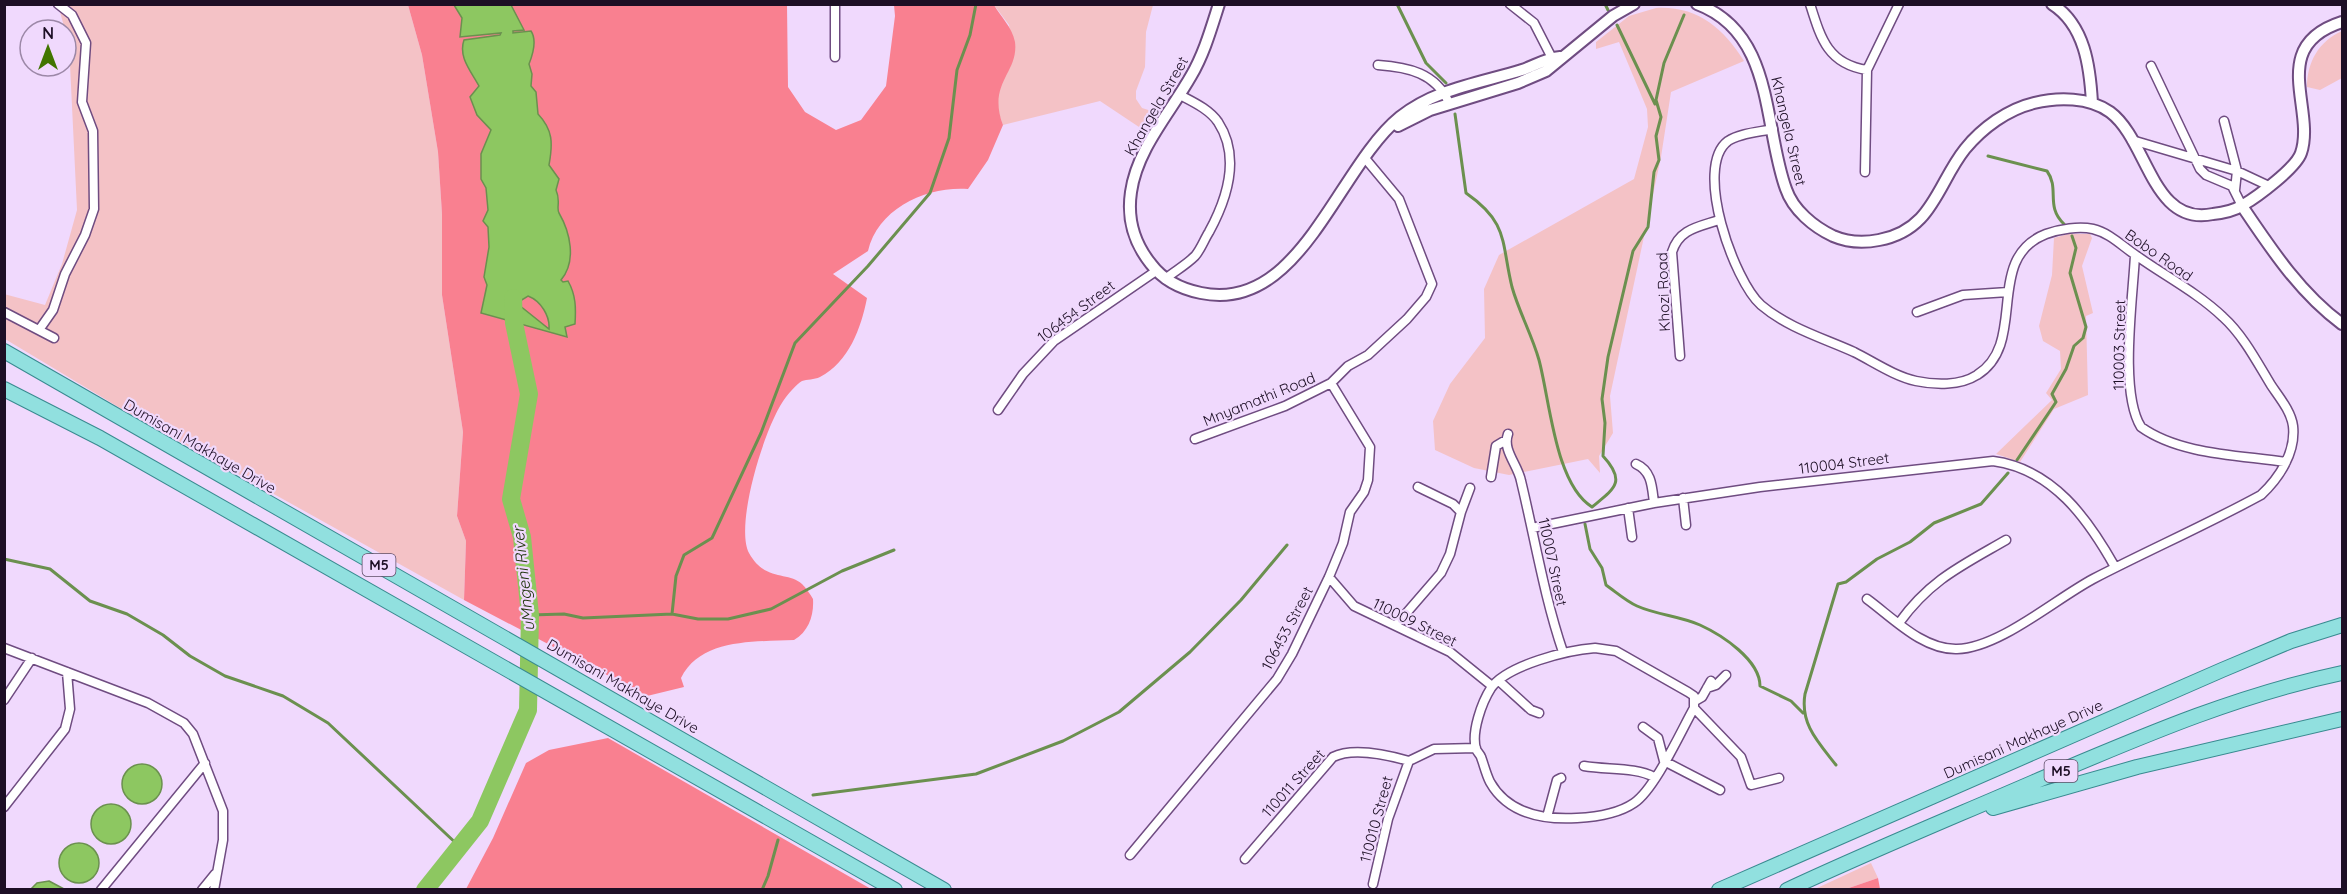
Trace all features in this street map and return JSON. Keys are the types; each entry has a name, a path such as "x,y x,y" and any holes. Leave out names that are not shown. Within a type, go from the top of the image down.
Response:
{"main road":[{"name":"Dumisani Makhaye Drive","path":"4,351 944,890"},
{"name":"M5","path":"4,389 100,438 895,890"},
{"name":"Dumisani Makhaye Drive","path":"1719,890 2232,666 2291,641 2343,625"},
{"name":"M5","path":"1787,890 1927,828 2220,705 2290,684 2343,673"},
{"path":"1927,828 2137,767 2343,719"}],"street":[{"path":"39,330 53,310 65,274 85,235 94,209 93,131 82,102 86,43 72,15 58,4"},
{"path":"835,4 835,57"},
{"name":"Khangela Street","path":"1219,4 1203,54 1146,151 1131,191 1132,229 1138,247 1156,271 1165,279 1192,291 1223,296 1240,294 1266,283 1280,272 1301,248 1381,136 1447,97 1518,83 1556,60 1632,5"},
{"path":"1510,4 1534,23 1556,60"},
{"name":"Khangela Street","path":"1697,4 1718,15 1737,34 1751,54 1761,76 1786,190 1796,206 1808,219 1834,236 1847,241 1869,242 1892,238 1909,228 1928,212 1963,152 1977,135 2002,117 2032,103 2052,100 2092,103"},
{"path":"1810,4 1822,38 1830,52 1840,63 1867,70"},
{"path":"1865,172 1867,70 1899,4"},
{"path":"2052,4 2062,11 2074,25 2086,54 2092,103 2110,112 2132,140 2154,180 2175,208 2202,217 2242,206 2296,162 2302,149 2298,79 2301,61 2308,47 2319,34 2343,22"},
{"path":"1378,65 1418,73 1437,83 1447,97"},
{"path":"2151,66 2195,160 2206,175 2229,183 2242,206 2284,265 2315,302 2343,324"},
{"path":"1165,279 1191,259 1202,247 1224,204 1229,180 1227,147 1218,122 1204,109 1180,95"},
{"path":"2224,121 2237,171 2235,190"},
{"name":"Bobo Road","path":"1773,129 1738,136 1727,142 1721,150 1717,163 1716,187 1719,220 1741,278 1759,303 1788,323 1915,381 1952,383 1967,381 1995,360 2001,345 2008,292 2016,258 2028,244 2047,234 2076,228 2092,229 2113,238 2214,309 2237,332 2289,413 2293,425 2292,441 2286,462 2278,478 2261,495 2115,567 2049,604 2002,636 1982,646 1955,649 1935,645 1899,623 1867,599"},
{"path":"2132,140 2237,171 2269,186"},
{"name":"Mnyamathi Road","path":"1195,439 1285,406 1331,383 1348,366 1368,355 1407,319 1426,297 1432,284 1399,199 1364,157"},
{"name":"Khozi Road","path":"1680,356 1672,252 1675,242 1685,231 1719,220"},
{"name":"110003 Street","path":"2135,255 2130,348 2131,403 2141,427 2163,440 2191,448 2286,462"},
{"name":"106454 Street","path":"998,410 1023,374 1054,341 1156,271"},
{"path":"1917,312 1963,295 2008,292"},
{"path":"4,312 54,338"},
{"name":"106453 Street","path":"1130,855 1277,679 1292,654 1329,577 1343,543 1350,512 1364,492 1371,456 1366,439 1331,383"},
{"name":"110007 Street","path":"1491,477 1496,446 1507,437 1520,477 1545,596 1563,652"},
{"name":"110004 Street","path":"1532,528 1683,498 1916,467 1994,461 2018,466 2070,501 2092,526 2115,567"},
{"path":"1636,465 1649,474 1654,503"},
{"path":"1418,487 1453,504 1461,512"},
{"path":"1396,625 1441,573 1450,554 1470,488"},
{"path":"1683,498 1686,525"},
{"path":"1628,508 1632,537"},
{"path":"1899,623 1916,600 1935,583 2006,540"},
{"name":"110009 Street","path":"1329,577 1354,606 1450,652 1531,710 1539,713"},
{"path":"4,648 168,711 184,723 193,734 223,811 223,840 214,890"},
{"path":"1726,675 1716,685 1709,684 1695,704 1654,777 1634,803 1620,810 1592,817 1547,817 1525,812 1501,797 1491,783 1476,748 1478,718 1496,684 1519,669 1563,652 1595,648 1616,651 1694,696 1695,704 1741,757 1751,785 1779,778"},
{"path":"4,700 32,658"},
{"path":"4,807 65,729 70,709 67,672"},
{"path":"1643,727 1658,738 1664,761 1720,790"},
{"name":"110010 Street","path":"1373,884 1388,819 1409,761 1434,749 1476,748"},
{"name":"110011 Street","path":"1245,859 1333,757 1355,753 1409,761"},
{"path":"101,890 205,763"},
{"path":"1584,766 1609,770 1638,770 1654,777"},
{"path":"1547,817 1557,780 1561,778"},
{"path":"202,890 218,871"}],"shaded area":[{"path":"58,5 408,5 422,55 438,152 442,214 442,295 463,432 457,516 466,541 464,600 125,411 5,339 4,294 45,305 62,264 77,210 71,78 78,78 78,18 62,18"},
{"path":"408,5 787,5 788,87 805,112 836,130 861,120 886,86 895,16 894,5 994,5 1009,27 1014,37 1015,53 999,99 999,111 1003,125 988,160 968,189 936,191 906,203 893,212 873,236 868,251 833,274 867,298 857,332 839,363 818,378 802,381 786,397 778,410 762,450 749,497 745,539 749,553 755,562 769,572 796,580 813,599 810,622 794,640 746,642 715,649 702,655 690,665 681,678 684,687 647,696 464,600 466,541 457,516 463,432 442,295 442,214 438,152 422,55"},
{"path":"454,5 511,5 524,30 513,31 513,33 531,31 533,35 534,47 529,64 532,74 531,86 536,92 538,114 547,126 551,137 549,165 559,179 556,190 558,211 570,246 569,264 561,280 568,281 575,302 575,324 565,327 567,337 481,313 487,285 484,277 489,247 488,227 483,221 488,210 486,188 481,179 481,154 491,130 477,115 470,97 479,86 466,64 463,46 464,40 501,33 460,37 462,18","holes":["528,296 544,310 549,329 519,305 520,301"]},
{"path":"994,5 1153,5 1146,32 1145,67 1136,91 1136,99 1142,108 1161,114 1148,133 1100,101 1003,125 997,109 997,94 1014,54 1009,25"},
{"path":"1656,8 1685,11 1708,21 1736,49 1744,61 1671,92 1661,157 1610,396 1613,433 1599,456 1600,473 1588,459 1509,475 1474,468 1435,450 1433,421 1450,384 1485,338 1484,289 1499,255 1634,179 1648,127 1647,109 1619,42 1596,49 1596,42 1629,16"},
{"path":"2342,31 2342,78 2320,90 2307,87 2309,69 2316,53 2327,40"},
{"path":"2068,234 2090,234 2092,238 2082,266 2093,313 2086,316 2088,395 2054,409 2020,462 1996,454 2052,400 2046,393 2061,369 2060,351 2043,341 2039,326 2052,275 2054,238"},
{"path":"608,738 871,889 466,889 493,838 526,763 549,750"},
{"path":"142,764 150,765 156,770 161,776 161,792 156,798 150,803 142,804 134,803 128,798 123,792 122,784 123,776 128,770 134,765"},
{"path":"111,804 119,805 125,810 130,816 130,832 125,838 119,843 111,844 103,843 97,838 92,832 91,824 92,816 97,810 103,805"},
{"path":"79,843 87,844 93,849 98,855 98,871 93,877 87,882 79,883 71,882 65,877 60,871 59,863 60,855 65,849 71,844"},
{"path":"1871,863 1878,878 1846,889 1815,889"},
{"path":"1878,878 1880,889 1846,889"},
{"path":"49,881 64,889 31,889 37,883"}],"waterway":[{"path":"672,614 676,576 684,555 712,538 761,433 795,343 868,266 930,193 949,138 957,70 970,35 976,4"},
{"path":"1397,4 1426,63 1446,83"},
{"path":"1605,4 1608,10"},
{"path":"1455,114 1466,193 1480,204 1497,224 1504,245 1512,287 1539,360 1562,461 1580,496 1592,507 1611,490 1616,479 1615,472 1603,456 1605,423 1602,399 1608,357 1633,251 1648,227 1654,172 1659,160 1656,136 1661,117 1656,100 1664,63 1684,15"},
{"path":"1617,25 1655,104"},
{"path":"1988,156 2047,171 2051,178 2055,211 2064,224"},
{"path":"2017,460 2056,402 2052,394 2066,369 2074,346 2083,338 2086,327 2070,273 2076,248 2072,236"},
{"name":"uMngeni River","path":"425,890 480,821 528,710 530,615 522,537 511,499 529,394 514,323 513,298"},
{"path":"1836,765 1812,732 1805,715 1804,705 1805,694 1838,584 1846,582 1877,559 1910,542 1934,523 1981,504 2008,473"},
{"path":"1585,524 1590,549 1602,568 1606,585 1637,606 1692,622 1719,635 1747,658 1754,667 1760,686 1791,701 1803,713"},
{"path":"813,795 976,774 1063,741 1119,712 1190,652 1241,600 1287,545"},
{"path":"530,615 564,614 583,618 672,614 698,619 728,619 771,609 842,571 894,550"},
{"path":"4,559 50,569 90,601 127,614 163,635 190,656 225,676 283,696 328,723 460,847"},
{"path":"762,890 778,840"}]}
